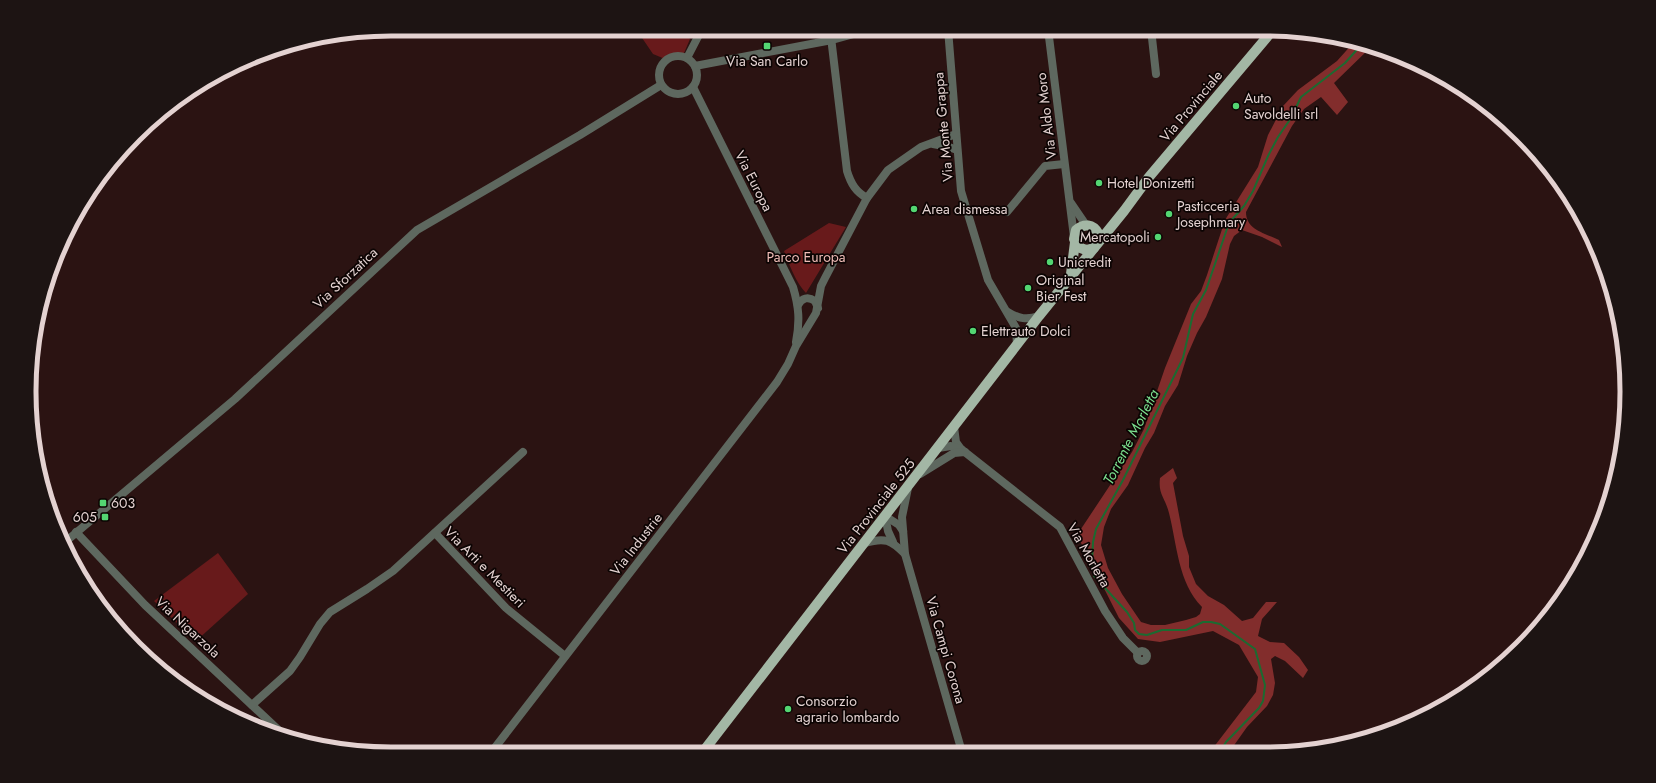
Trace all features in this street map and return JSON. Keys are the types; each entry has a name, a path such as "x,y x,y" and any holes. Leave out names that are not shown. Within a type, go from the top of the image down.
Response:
{"main road":[{"name":"Via Provinciale","path":"1132,201 1149,177 1268,36"},
{"name":"Via Provinciale 525","path":"707,747 908,488 1070,276 1132,201"},
{"path":"1089,226 1098,234 1096,245 1088,250 1082,250 1074,240 1077,229 1089,226 1104,226 1117,220"},
{"name":"Via Provinciale 525","path":"1070,276 1074,240"}],"street":[{"path":"687,58 698,36"},
{"path":"831,36 847,171 851,183 859,194 867,198"},
{"path":"695,66 847,36"},
{"name":"Via Monte Grappa","path":"949,36 961,191 988,280 1006,310"},
{"name":"Via Aldo Moro","path":"1049,36 1074,240"},
{"path":"1152,36 1156,74"},
{"path":"673,56 687,58 695,66 697,74 693,87 684,93 678,94 665,90 661,85 658,74 662,64 667,59 673,56"},
{"name":"Via Sforzatica","path":"68,539 235,399 416,230 580,135 661,85"},
{"name":"Via Europa","path":"693,87 793,286 798,308"},
{"name":"Via Industrie","path":"495,747 777,382 817,311 821,286 867,198 875,186 888,170 921,147 956,134"},
{"path":"932,144 949,146 957,150"},
{"path":"1007,212 1045,166 1064,164"},
{"name":"Via Aldo Moro","path":"1069,201 1089,226"},
{"name":"Via Europa","path":"793,286 808,298"},
{"name":"Via Industrie","path":"796,346 799,326 798,308 802,300 808,298 821,286"},
{"path":"798,308 800,314 806,317 810,317 817,311 815,301 808,298"},
{"path":"1006,310 1012,315 1023,319 1039,316"},
{"path":"1006,310 1018,332 1017,345"},
{"path":"954,427 956,442 963,451"},
{"path":"938,448 951,446 963,451"},
{"path":"917,475 945,457 963,451"},
{"name":"Via Morletta","path":"963,451 1060,527 1122,638 1138,653"},
{"path":"435,533 523,452"},
{"name":"Via Campi Corona","path":"908,488 903,510 905,554 961,747"},
{"path":"885,516 899,525 903,532"},
{"name":"Via Campi Corona","path":"885,516 888,531 893,542 905,554"},
{"name":"Via Nigarzola","path":"76,532 144,605 277,728"},
{"name":"Via Arti e Mestieri","path":"252,705 290,671 320,624 330,612 384,578 435,533 506,608 565,656"},
{"path":"865,543 881,539 893,542"}],"green space":[{"path":"641,36 688,36 690,39 684,53 675,54 665,59 653,54"},
{"name":"Parco Europa","path":"829,223 846,227 806,293 796,278 784,251"},
{"path":"218,553 248,594 196,641 154,601"}],"shaded area":[{"path":"1350,46 1367,51 1334,83 1348,102 1337,115 1321,97 1304,109 1292,126 1246,212 1249,223 1253,227 1262,233 1279,240 1282,247 1262,237 1242,230 1234,236 1230,244 1222,279 1187,356 1178,385 1165,406 1154,433 1145,448 1128,485 1111,509 1104,527 1101,545 1108,568 1122,594 1141,622 1151,625 1165,625 1196,617 1200,614 1202,607 1188,587 1183,575 1169,513 1160,488 1160,478 1173,468 1177,478 1173,483 1183,536 1189,556 1189,567 1196,584 1208,596 1224,605 1242,621 1253,618 1266,602 1277,602 1262,619 1258,636 1270,642 1284,643 1299,657 1308,670 1303,678 1285,661 1275,656 1271,659 1275,683 1273,695 1267,706 1247,727 1233,747 1214,747 1256,692 1258,677 1239,645 1213,631 1160,642 1138,639 1119,618 1077,535 1132,452 1144,429 1165,368 1191,304 1201,291 1225,220 1258,167 1268,135 1283,106 1298,90 1337,61"}],"waterway":[{"name":"Torrente Morletta","path":"1223,747 1226,742 1259,708 1263,701 1265,685 1255,649 1220,624 1211,622 1203,622 1186,630 1162,630 1147,635 1139,634 1135,630 1134,623 1127,612 1094,576 1092,561 1093,542 1096,529 1123,480 1183,358 1193,314 1206,290 1229,223 1244,206 1253,191 1268,156 1278,137 1291,118 1301,97 1345,63 1358,48"}],"place":[{"name":"Via San Carlo","path":"767,46"},
{"name":"Auto Savoldelli srl","path":"1236,106"},
{"name":"Hotel Donizetti","path":"1099,183"},
{"name":"Area dismessa","path":"914,209"},
{"name":"Pasticceria Josephmary","path":"1169,214"},
{"name":"Mercatopoli","path":"1158,237"},
{"name":"Unicredit","path":"1050,262"},
{"name":"Original Bier Fest","path":"1028,288"},
{"name":"Elettrauto Dolci","path":"973,331"},
{"name":"603","path":"103,503"},
{"name":"605","path":"105,517"},
{"name":"Consorzio agrario lombardo","path":"788,709"}]}
